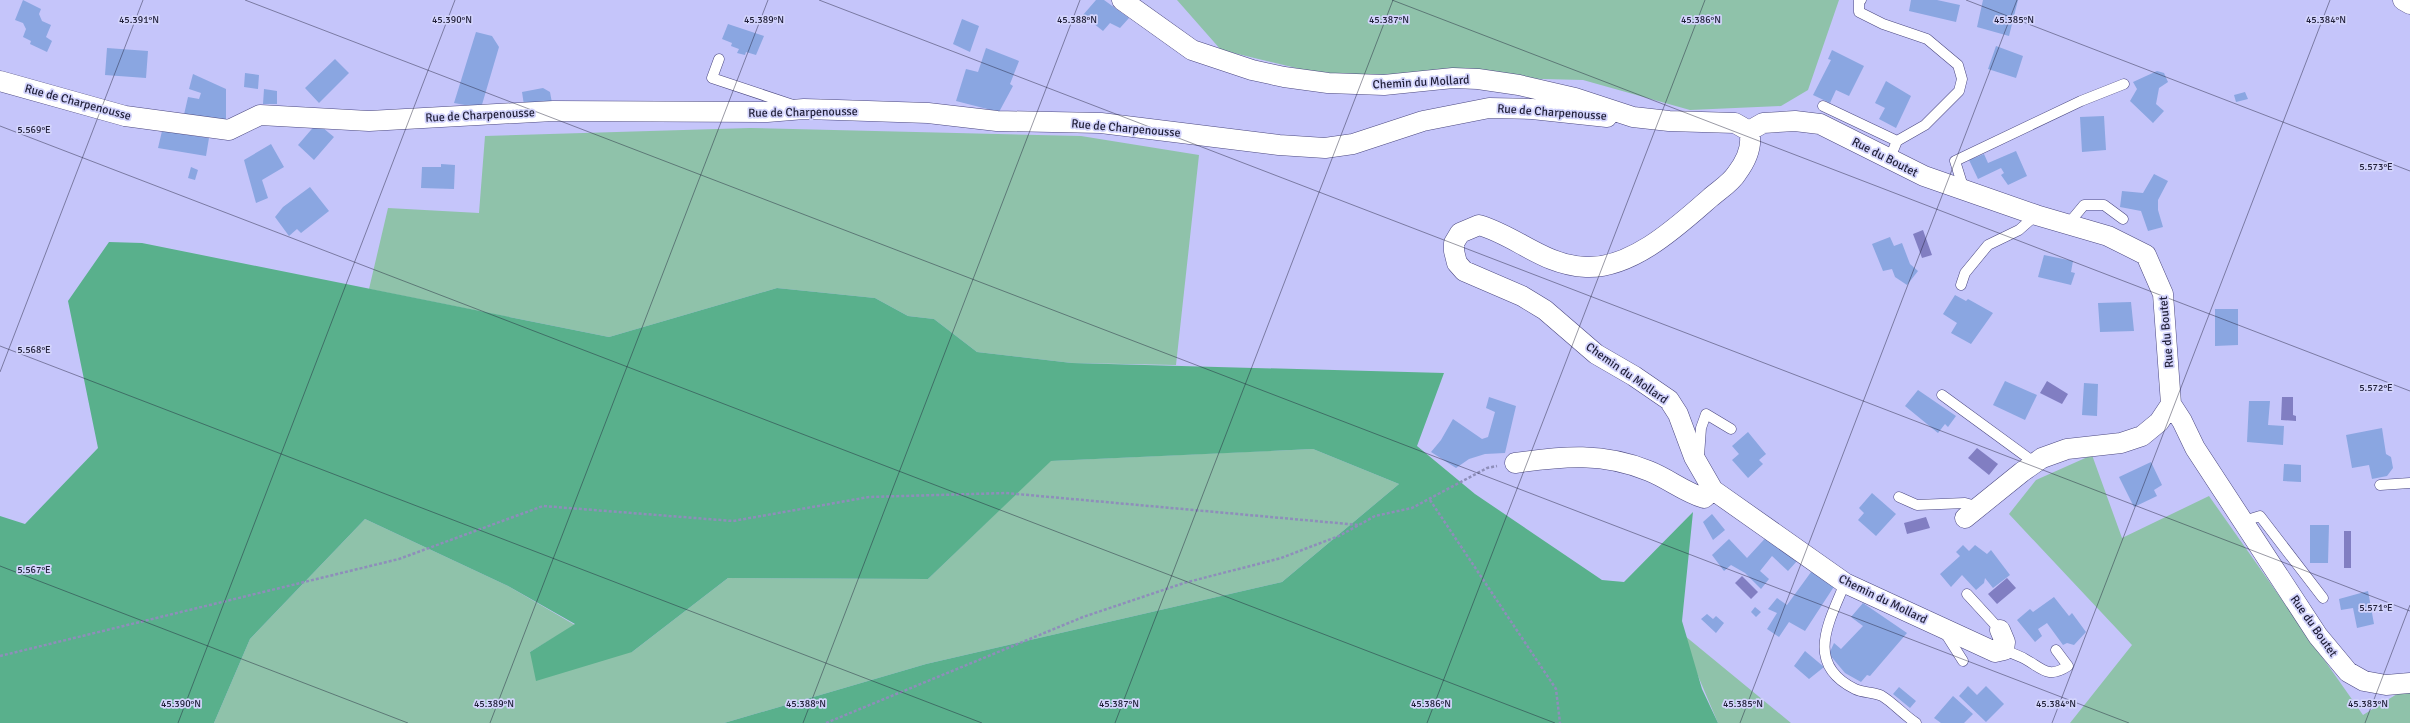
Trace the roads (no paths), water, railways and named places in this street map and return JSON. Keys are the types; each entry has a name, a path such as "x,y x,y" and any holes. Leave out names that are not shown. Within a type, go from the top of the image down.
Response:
{"street":[{"name":"Chemin du Mollard","path":"1122,0 1192,50 1252,70 1284,77 1328,83 1384,85 1453,78 1478,79 1526,86 1575,98 1633,117 1669,121 1735,123 1749,131 1750,148 1737,175 1674,229 1628,258 1607,265 1593,267 1563,264 1533,252 1491,228 1479,225 1460,233 1454,243 1454,251 1457,262 1464,271 1522,296 1546,310 1596,354 1634,376 1669,400 1678,414 1698,464 1713,490 1845,583 1995,652 2004,650"},
{"path":"2403,0 2410,4"},
{"name":"Rue de Charpenousse","path":"0,81 125,116 229,130 260,115 370,121 553,111 759,112 804,109 928,113 997,121 1102,123 1279,145 1325,148 1353,144 1423,121 1489,108 1532,109 1602,117 1633,117"},
{"name":"Rue du Boutet","path":"1749,131 1763,123 1795,121 1820,124 1889,160 1924,176 2036,215 2068,223 2108,236 2146,255 2163,294 2171,404 2196,448 2318,636 2348,672 2364,681 2386,685 2410,683"},
{"path":"1972,512 2035,463 2067,449 2121,443 2142,436 2159,422 2171,404"},
{"path":"1515,463 1567,456 1599,458 1630,464 1650,471 1689,494 1704,498 1713,490"},
{"path":"2000,630 2005,642 2004,650"}],"lane":[{"path":"1861,0 1859,1 1859,12 1883,24 1927,39 1958,65 1962,79 1959,91 1926,125 1897,141 1889,160"},
{"path":"719,59 712,78 804,109"},
{"path":"1964,190 1955,161 2081,101 2124,84"},
{"path":"1823,106 1897,141"},
{"path":"2068,223 2084,205 2104,205 2123,219"},
{"path":"1961,285 1965,273 1988,246 2019,230 2036,215"},
{"path":"1942,395 2035,463"},
{"path":"1698,464 1701,428 1706,414 1732,429"},
{"path":"2380,485 2410,483"},
{"path":"1899,497 1917,505 1965,503 1972,512"},
{"path":"2244,521 2260,516 2323,598"},
{"path":"1845,583 1830,620 1823,648 1824,658 1840,679 1856,690 1882,696 1916,723"},
{"path":"1967,594 2000,630"},
{"path":"1941,626 1963,661"},
{"path":"2004,650 2025,659 2046,672 2058,673 2068,666 2056,650"}]}
